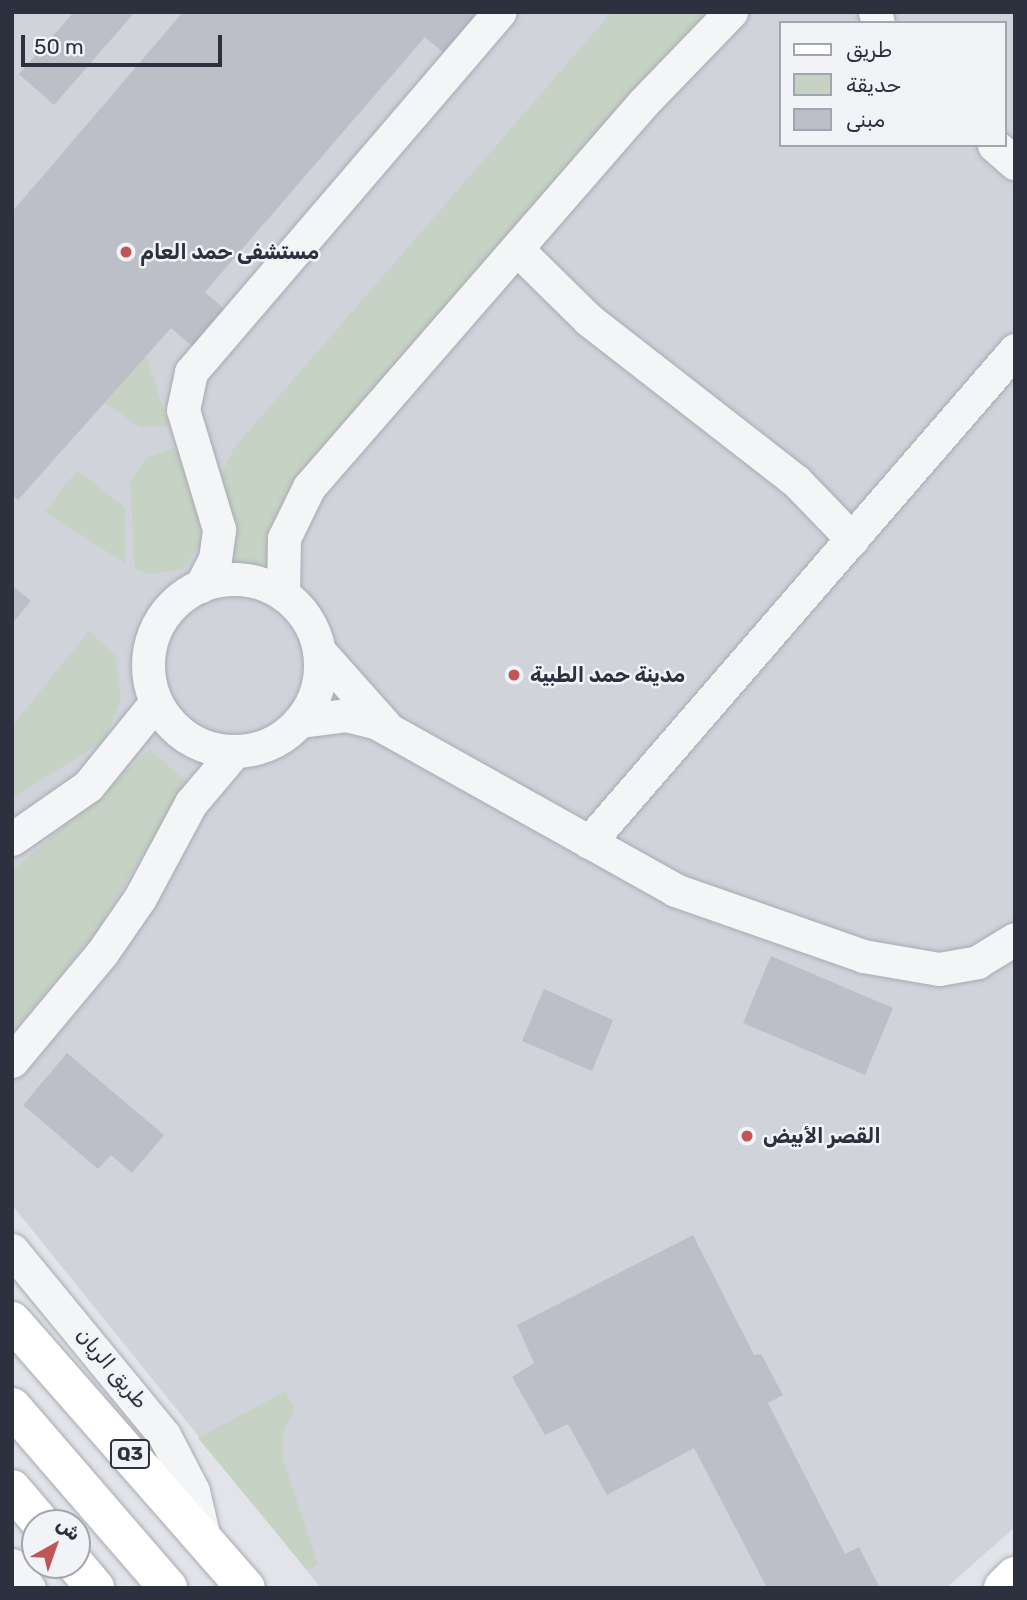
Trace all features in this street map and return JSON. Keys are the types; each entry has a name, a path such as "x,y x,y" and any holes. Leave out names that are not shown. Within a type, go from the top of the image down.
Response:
{"main road":[{"name":"طريق الريان","path":"12,1321 246,1588"},
{"path":"12,1407 168,1588"},
{"path":"12,1489 29,1509"},
{"path":"1003,1588 1015,1576"}],"street":[{"path":"201,586 215,559 219,529 183,410 191,372 500,12"},
{"path":"283,594 284,538 309,487 679,65 711,12"},
{"path":"679,65 708,43 731,12"},
{"path":"996,147 1015,163"},
{"path":"517,249 551,279 589,320 634,350 755,455 786,492 828,517 852,540"},
{"path":"589,842 1015,350"},
{"path":"319,651 318,688 301,721 271,743 235,751 189,738 156,702 148,668 154,634 173,605 201,586 243,580 283,594 307,619 319,651 389,729"},
{"path":"12,839 88,786 156,702"},
{"path":"301,721 346,715 389,729 589,842 710,905 900,966 958,967 1015,939"},
{"path":"12,1061 102,953 191,803 235,751"},
{"name":"طريق الريان","path":"12,1250 164,1435 193,1490 204,1538"},
{"path":"12,1565 29,1588"}],"shaded area":[{"name":"مدينة حمد الطبية","path":"12,12 1015,12 1015,1527 946,1588 321,1588 12,1205"}],"green space":[{"path":"612,12 703,12 703,22 295,486 268,540 268,576 221,572 222,474 234,448"},
{"path":"146,355 169,426 140,427 105,403"},
{"path":"176,447 199,516 200,544 182,570 150,574 135,569 130,482 146,458"},
{"path":"77,470 125,508 125,563 45,512"},
{"path":"89,631 116,656 121,700 104,741 12,798 12,726"},
{"path":"150,750 187,782 96,932 12,1032 12,871"},
{"path":"286,1391 294,1410 283,1433 283,1460 318,1564 307,1570 198,1438"}],"building":[{"path":"74,12 135,12 54,105 19,74"},
{"name":"مستشفى حمد العام","path":"183,12 494,12 452,60 425,37 205,292 231,315 199,352 171,328 18,500 12,495 12,212"},
{"path":"12,585 31,601 12,624"},
{"path":"771,956 893,1008 865,1075 743,1023"},
{"path":"544,989 613,1020 592,1071 522,1041"},
{"path":"67,1053 164,1135 132,1173 111,1155 98,1169 23,1105"},
{"path":"693,1235 754,1355 761,1354 783,1395 768,1403 845,1554 859,1547 880,1588 767,1588 694,1448 607,1495 568,1424 545,1435 512,1377 534,1363 517,1325"}],"place":[{"name":"مستشفى حمد العام","path":"126,252"},
{"name":"مدينة حمد الطبية","path":"514,675"},
{"name":"القصر الأبيض","path":"747,1136"}]}
